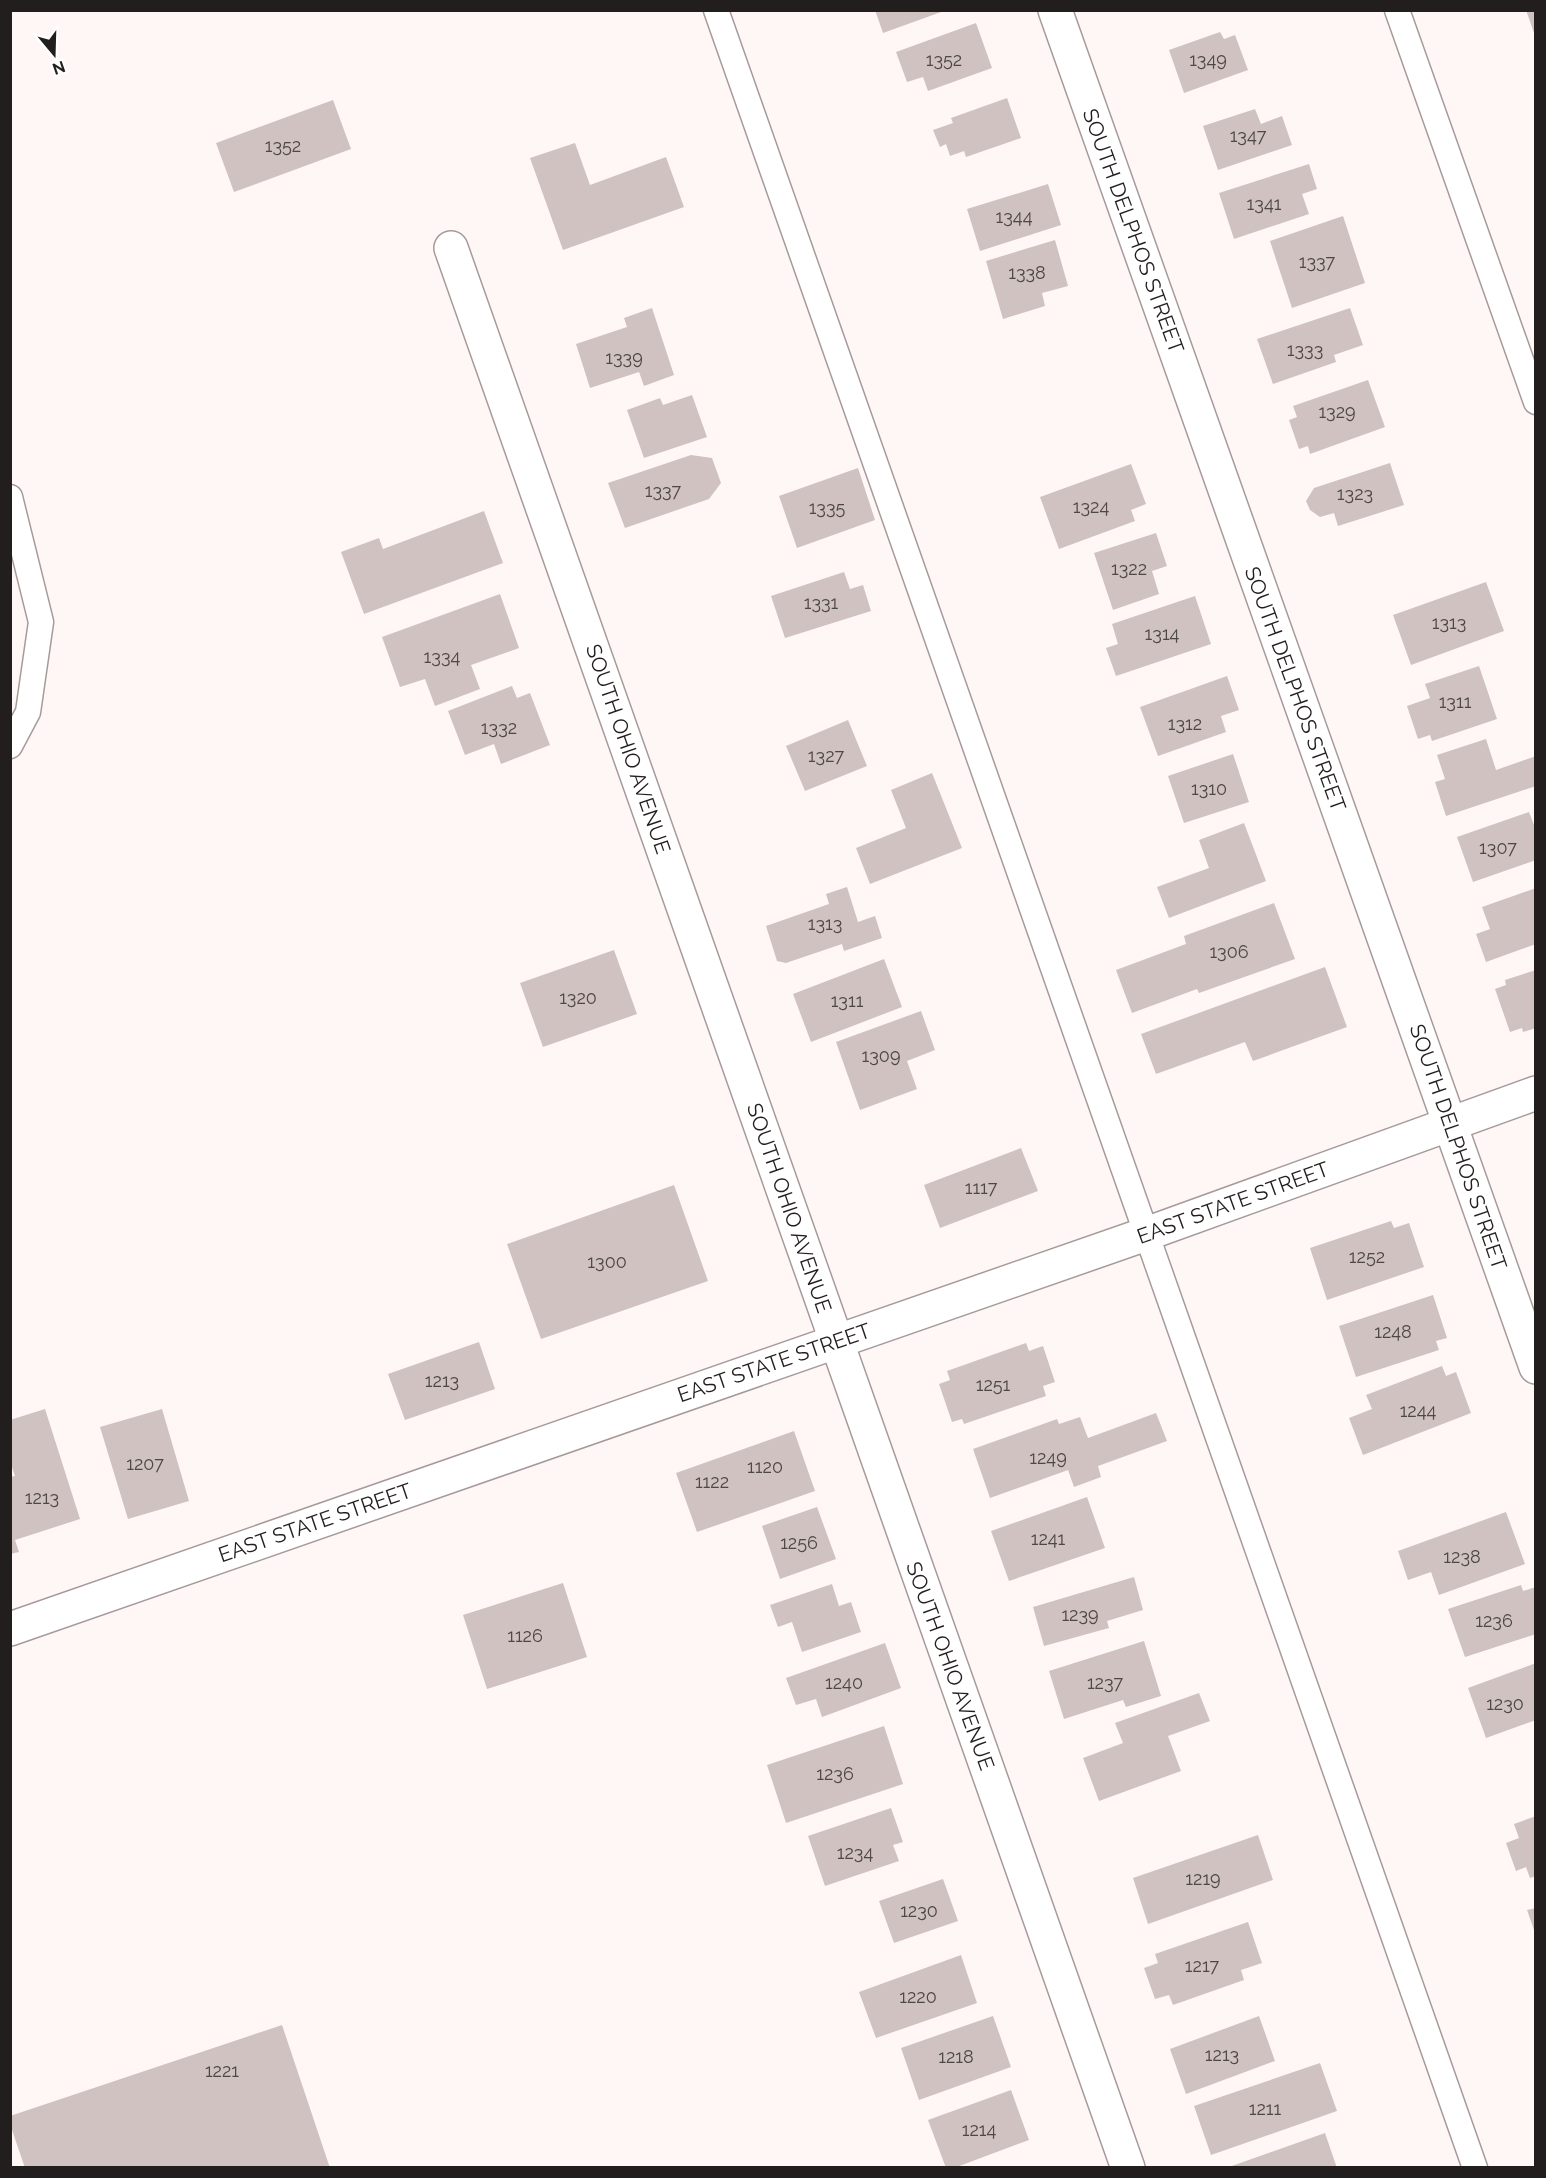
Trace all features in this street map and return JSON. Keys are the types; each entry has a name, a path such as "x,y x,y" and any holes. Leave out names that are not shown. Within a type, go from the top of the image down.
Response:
{"street":[{"name":"SOUTH DELPHOS STREET","path":"1055,10 1536,1367"},
{"name":"SOUTH OHIO AVENUE","path":"452,248 1128,2168"},
{"name":"EAST STATE STREET","path":"10,1629 1146,1234 1536,1093"}],"lane":[{"path":"716,10 1474,2168"},
{"path":"1397,10 1536,402"},
{"path":"10,497 42,622 28,712 10,746"}],"building":[{"path":"875,10 944,10 944,11 883,33"},
{"path":"1526,10 1536,10 1536,36 1535,36"},
{"path":"976,23 992,68 928,91 923,77 907,82 896,52"},
{"path":"1220,32 1224,39 1235,35 1248,70 1184,93 1169,50"},
{"path":"1007,98 1021,138 966,157 964,151 950,156 946,144 940,147 933,130 953,123 951,118"},
{"path":"333,100 351,149 234,192 216,143"},
{"path":"1255,109 1261,124 1282,116 1292,145 1218,170 1203,126"},
{"path":"575,143 590,185 666,157 684,207 563,250 530,158"},
{"path":"1309,164 1317,189 1302,194 1309,214 1234,239 1219,193"},
{"path":"1048,184 1061,225 980,251 967,209"},
{"path":"1343,216 1365,283 1292,308 1270,241"},
{"path":"1055,240 1068,286 1042,293 1045,306 1003,319 986,261"},
{"path":"652,308 674,375 644,386 639,372 590,388 576,344 627,327 624,318"},
{"path":"1350,308 1363,345 1334,355 1336,362 1273,384 1257,339"},
{"path":"1368,380 1385,427 1310,454 1308,446 1299,449 1289,420 1297,417 1293,406"},
{"path":"692,395 707,437 644,458 627,410 660,398 663,405"},
{"path":"691,455 712,458 721,483 709,499 625,528 608,483"},
{"path":"1390,463 1404,505 1338,526 1334,513 1320,517 1310,510 1306,501 1314,488"},
{"path":"1131,464 1146,504 1131,510 1135,521 1059,549 1040,497"},
{"path":"858,468 875,520 797,548 779,496"},
{"path":"484,511 503,563 364,614 341,552 379,538 383,549"},
{"path":"1156,533 1167,566 1152,571 1159,594 1113,610 1094,553"},
{"path":"844,572 850,589 863,585 871,611 785,638 771,596"},
{"path":"1486,582 1504,631 1411,665 1393,615"},
{"path":"500,594 519,648 471,665 480,689 435,706 425,679 400,687 382,637"},
{"path":"1195,596 1211,644 1116,676 1106,648 1118,644 1112,624"},
{"path":"1479,666 1497,719 1432,741 1430,735 1418,739 1407,706 1430,698 1425,684"},
{"path":"1227,676 1239,710 1221,716 1226,732 1158,756 1140,707"},
{"path":"512,686 517,698 530,693 550,745 501,764 494,744 465,755 448,711"},
{"path":"848,720 867,766 805,791 786,746"},
{"path":"1486,739 1496,770 1536,756 1536,786 1446,816 1435,782 1445,779 1437,755"},
{"path":"1233,754 1249,802 1184,823 1168,776"},
{"path":"932,773 962,848 870,884 856,848 906,828 891,790"},
{"path":"1529,812 1536,830 1536,860 1473,882 1457,837"},
{"path":"1244,823 1266,881 1169,918 1157,887 1209,868 1199,840"},
{"path":"847,887 858,922 875,916 882,938 844,951 842,944 786,963 777,961 766,926 829,904 826,894"},
{"path":"1536,888 1536,944 1486,962 1476,934 1490,929 1482,907"},
{"path":"1274,903 1295,959 1199,993 1197,989 1132,1013 1116,970 1186,944 1184,936"},
{"path":"614,950 637,1014 543,1047 520,983"},
{"path":"884,959 902,1007 811,1042 793,994"},
{"path":"1325,967 1347,1027 1253,1061 1245,1042 1156,1074 1141,1034"},
{"path":"1536,970 1536,1028 1523,1032 1522,1028 1510,1032 1495,989 1506,985 1505,980"},
{"path":"921,1011 935,1050 907,1061 917,1089 860,1110 836,1042"},
{"path":"1021,1148 1038,1191 940,1228 924,1185"},
{"path":"674,1185 708,1281 541,1339 507,1244"},
{"path":"1391,1221 1394,1228 1409,1223 1424,1267 1327,1300 1310,1248"},
{"path":"1433,1295 1447,1338 1436,1341 1439,1350 1356,1377 1339,1326"},
{"path":"479,1342 495,1389 405,1420 388,1374"},
{"path":"1026,1343 1029,1351 1043,1346 1055,1382 1043,1386 1046,1396 964,1424 962,1419 952,1422 939,1384 950,1380 947,1371"},
{"path":"1442,1366 1446,1376 1456,1372 1471,1413 1363,1455 1349,1418 1372,1409 1366,1395"},
{"path":"45,1409 80,1519 15,1540 19,1552 10,1554 10,1477 15,1476 10,1461 10,1420"},
{"path":"162,1409 189,1501 128,1519 100,1427"},
{"path":"1156,1413 1167,1441 1098,1466 1101,1477 1074,1487 1068,1470 990,1498 973,1449 1057,1419 1059,1424 1080,1417 1088,1438"},
{"path":"794,1431 815,1491 697,1532 676,1473"},
{"path":"1087,1497 1105,1548 1009,1581 991,1531"},
{"path":"817,1507 836,1559 780,1579 762,1526"},
{"path":"1506,1512 1525,1564 1439,1595 1431,1572 1408,1580 1398,1551"},
{"path":"1134,1577 1143,1610 1107,1621 1109,1628 1044,1646 1033,1607"},
{"path":"563,1583 587,1657 487,1689 463,1615"},
{"path":"832,1584 839,1606 851,1602 861,1632 802,1652 792,1622 778,1627 770,1605"},
{"path":"1521,1585 1523,1591 1536,1587 1536,1634 1465,1657 1448,1609"},
{"path":"1144,1641 1161,1696 1126,1707 1123,1700 1064,1719 1049,1671"},
{"path":"885,1643 901,1688 822,1717 816,1699 796,1705 786,1678"},
{"path":"1536,1663 1536,1720 1486,1738 1468,1688"},
{"path":"1199,1693 1210,1721 1168,1736 1181,1771 1099,1801 1083,1758 1123,1743 1115,1723"},
{"path":"884,1726 903,1784 786,1823 767,1765"},
{"path":"891,1808 903,1842 893,1845 899,1861 825,1886 808,1836"},
{"path":"1536,1816 1536,1876 1530,1878 1526,1867 1516,1871 1506,1843 1519,1838 1514,1824"},
{"path":"1258,1835 1273,1880 1148,1924 1133,1878"},
{"path":"943,1879 958,1921 894,1943 879,1901"},
{"path":"1536,1908 1536,1933 1535,1933 1527,1910"},
{"path":"1248,1922 1262,1963 1241,1970 1244,1980 1173,2005 1169,1995 1155,1999 1144,1968 1158,1963 1155,1954"},
{"path":"961,1955 977,2003 876,2038 859,1992"},
{"path":"993,2016 1011,2067 919,2100 901,2048"},
{"path":"1259,2016 1275,2061 1186,2094 1170,2049"},
{"path":"282,2025 330,2168 25,2168 10,2124 10,2116"},
{"path":"1320,2063 1337,2111 1211,2155 1194,2106"},
{"path":"1011,2090 1029,2140 954,2168 946,2168 928,2120"},
{"path":"1325,2133 1337,2168 1229,2168 1229,2167"}]}
